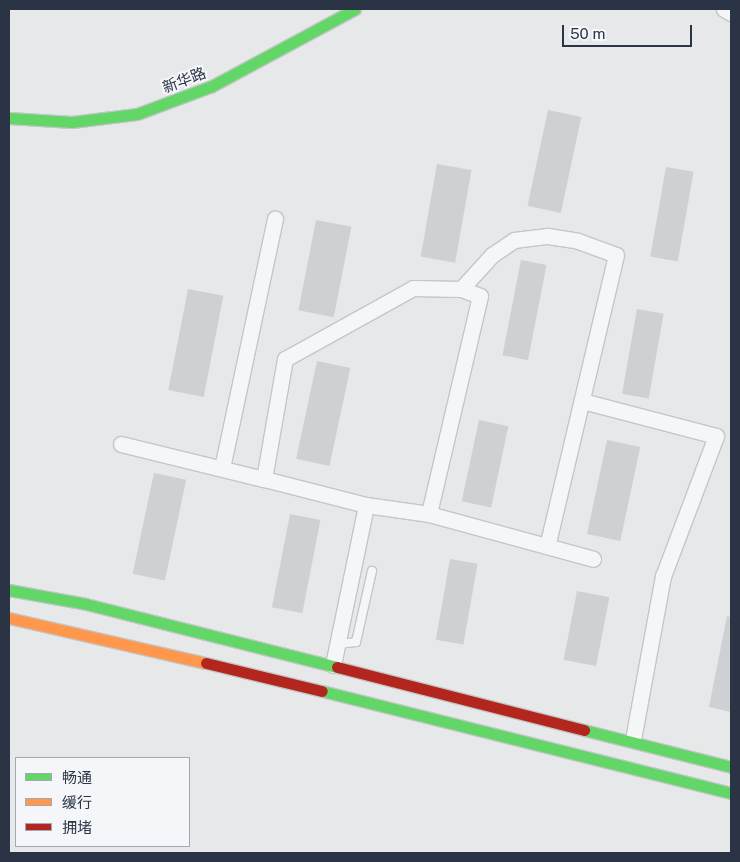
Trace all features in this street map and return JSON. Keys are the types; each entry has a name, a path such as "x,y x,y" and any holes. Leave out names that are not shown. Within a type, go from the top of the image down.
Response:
{"main road":[{"name":"新华路","path":"9,118 72,122 137,114 212,86 355,9"},
{"path":"9,590 86,604 633,739 731,766"},
{"path":"9,618 68,629 731,793"}],"street":[{"path":"724,9 731,13"},
{"path":"222,468 275,219"},
{"path":"461,289 492,255 514,240 548,236 578,240 616,255 547,546"},
{"path":"264,478 285,359 413,288 461,289 480,296 429,514"},
{"path":"582,400 716,436 663,576 633,739"},
{"path":"121,444 264,478 366,506 429,514 592,559"},
{"path":"333,665 366,506"}],"lane":[{"path":"338,644 356,642 372,571"}],"building":[{"path":"548,110 581,117 561,213 528,206"},
{"path":"437,164 471,170 455,263 421,257"},
{"path":"666,167 694,172 678,261 650,257"},
{"path":"316,220 351,227 334,317 298,310"},
{"path":"521,260 547,265 528,360 502,355"},
{"path":"188,289 223,296 204,397 168,390"},
{"path":"637,309 664,314 649,398 622,394"},
{"path":"317,361 350,368 329,466 296,459"},
{"path":"479,420 508,426 491,507 462,501"},
{"path":"607,440 640,447 620,541 587,534"},
{"path":"154,473 186,480 165,581 133,574"},
{"path":"290,514 320,520 302,613 272,607"},
{"path":"450,559 478,564 463,645 436,640"},
{"path":"577,591 609,597 596,666 564,660"},
{"path":"727,616 731,617 731,712 709,707"}],"traffic: fast":[{"path":"9,118 72,122 137,114 212,86 355,9"},
{"path":"9,590 86,604 337,667"},
{"path":"322,691 731,793"},
{"path":"584,730 731,767"}],"traffic: slow":[{"path":"9,618 206,663"}],"traffic: jam":[{"path":"206,663 322,691"},
{"path":"337,667 584,730"}]}
